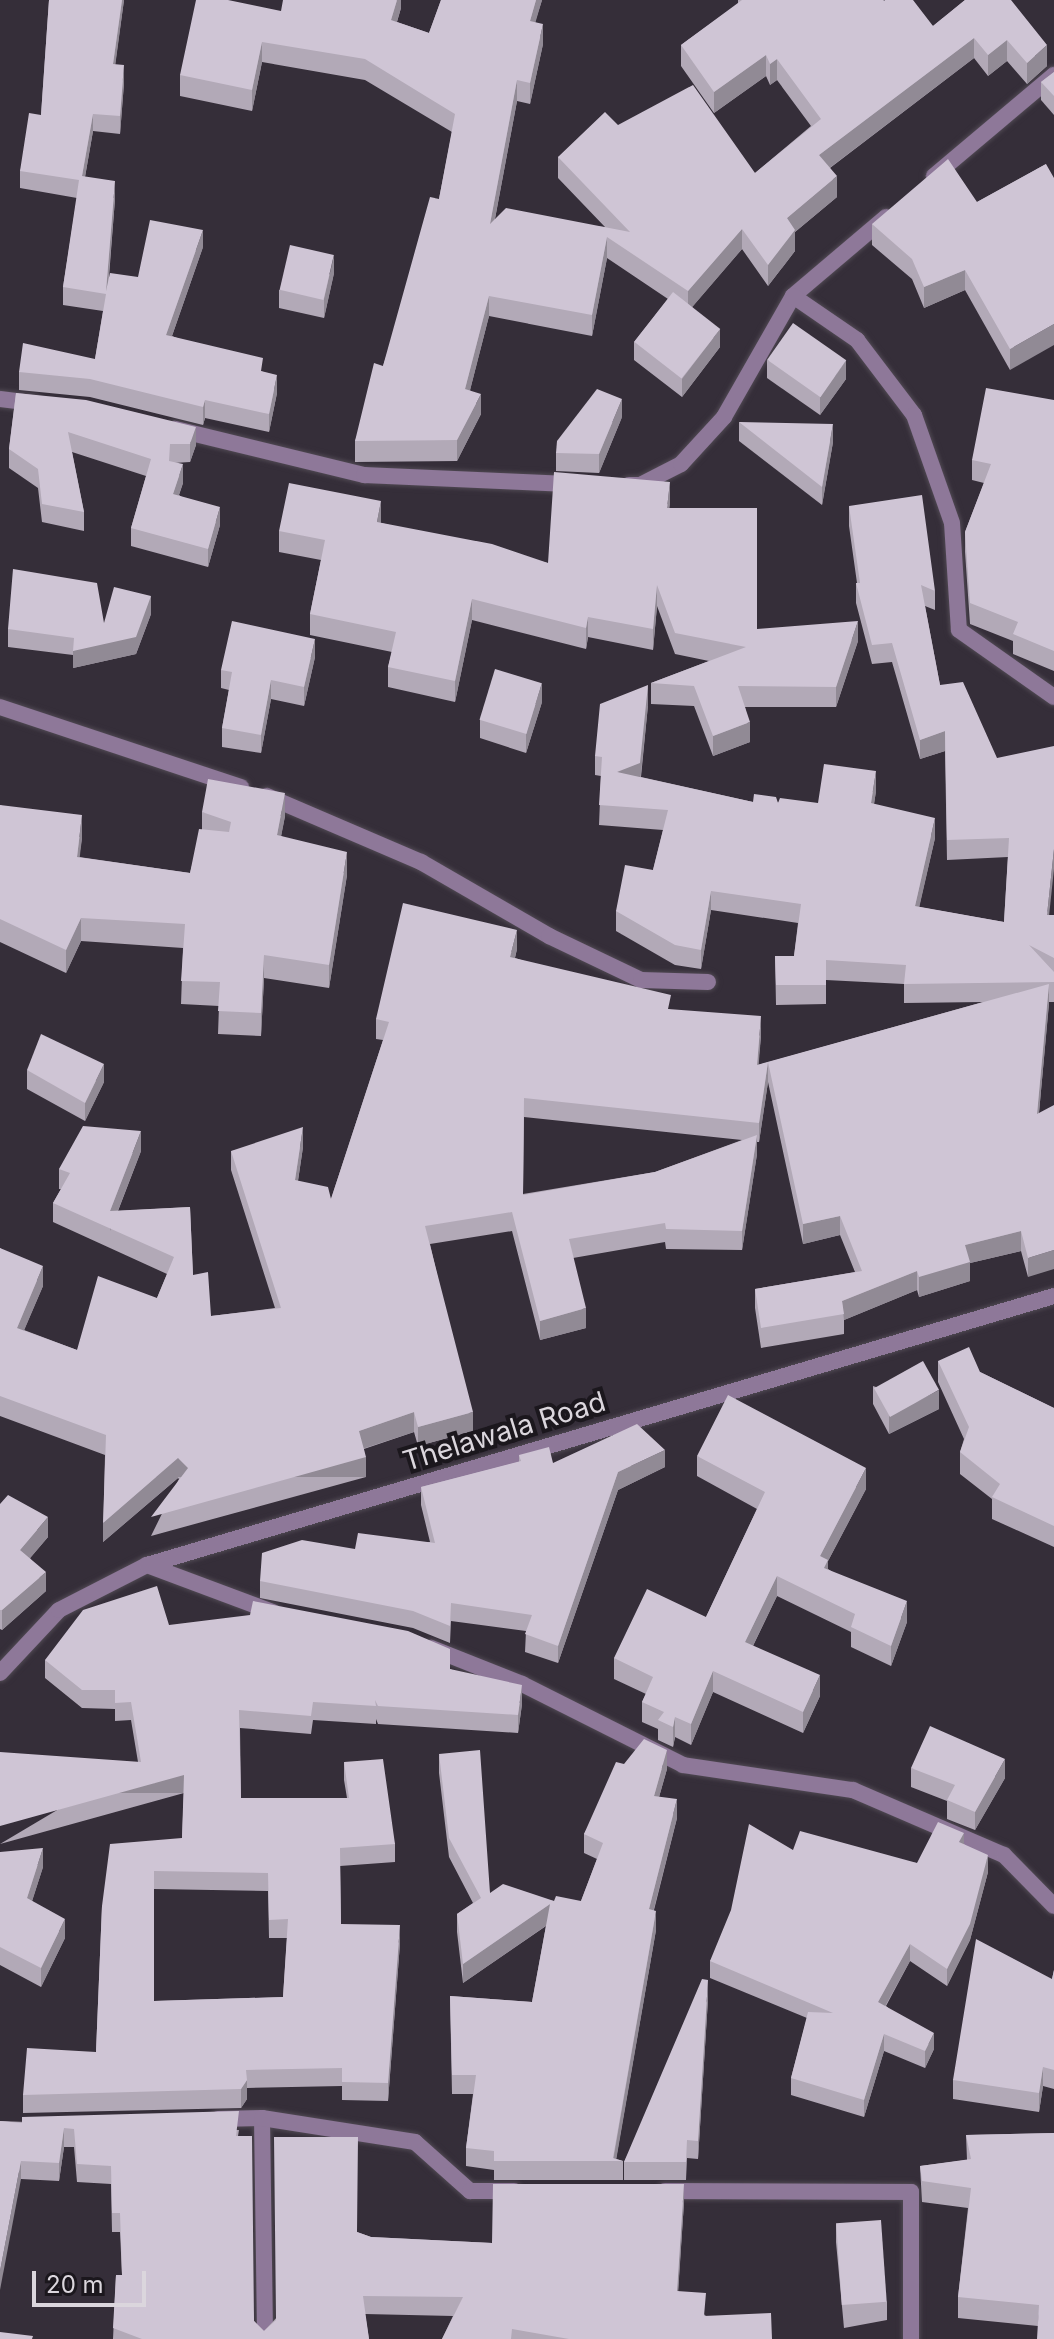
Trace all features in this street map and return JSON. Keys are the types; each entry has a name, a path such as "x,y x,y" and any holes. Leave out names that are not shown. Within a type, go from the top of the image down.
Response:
{"street":[{"path":"918,189 1054,75"},
{"path":"149,423 364,475 640,485 681,464 724,417 793,296 895,208"},
{"path":"793,296 857,340 914,415 952,523 959,630 1054,697"},
{"path":"0,399 58,405"},
{"path":"0,707 262,794 421,862 549,936 641,980 708,982"},
{"name":"Thelawala Road","path":"0,1673 59,1610 147,1565 1054,1296"},
{"path":"147,1565 257,1609 288,1615"},
{"path":"411,1639 522,1684 683,1765 853,1790 1004,1855 1054,1906"},
{"path":"201,2120 262,2118 415,2142 470,2191 533,2191"},
{"path":"262,2118 265,2339"},
{"path":"643,2191 911,2192 911,2339"}],"building":[{"path":"49,0 122,0 113,64 124,65 120,116 93,114 82,176 115,181 106,291 110,273 138,277 150,220 203,230 166,335 263,358 261,371 277,375 269,414 205,400 203,407 90,379 19,372 23,343 95,359 106,294 63,287 79,180 20,171 29,113 41,115"},
{"path":"196,0 228,0 281,11 283,0 397,0 391,20 429,33 441,0 536,0 530,21 543,24 530,83 517,80 490,224 506,208 630,232 558,157 605,112 618,125 693,85 755,173 821,119 777,59 770,64 766,55 714,92 681,45 742,0 913,0 933,26 965,0 1011,0 1047,45 1027,63 1007,40 988,55 974,38 819,155 837,176 787,218 795,230 768,265 742,229 688,291 607,237 592,315 489,296 465,389 481,394 457,440 355,441 374,363 383,366 430,197 439,199 455,114 365,59 262,42 252,90 180,75"},
{"path":"1054,72 1054,96 1041,82"},
{"path":"948,159 977,202 1046,164 1054,178 1054,324 1010,349 965,270 924,287 912,259 872,224"},
{"path":"290,245 334,255 323,300 280,290"},
{"path":"673,292 720,329 681,379 634,342"},
{"path":"793,323 846,360 820,397 767,360"},
{"path":"986,388 1054,400 1054,651 1013,634 1018,622 970,603 965,532 991,464 972,460"},
{"path":"597,389 622,399 599,454 556,453 557,441"},
{"path":"16,393 86,400 196,427 190,444 170,444 169,461 183,464 173,494 220,507 208,549 131,528 151,459 68,432 84,512 42,504 38,469 9,449"},
{"path":"739,422 833,424 822,487"},
{"path":"554,472 670,482 667,508 757,508 757,629 858,621 836,687 738,686 750,722 713,736 694,686 651,683 746,647 675,633 657,585 653,629 588,617 586,628 472,599 455,681 388,667 396,632 310,614 325,540 279,531 289,483 381,501 377,522 492,544 548,563"},
{"path":"922,495 935,591 921,585 940,685 963,682 997,758 1054,746 1054,849 1047,915 1054,915 1054,958 1029,945 1054,972 1054,982 904,984 906,965 826,960 826,985 776,985 775,956 794,956 801,904 711,891 701,950 675,945 616,911 625,865 653,870 668,810 599,805 602,757 595,756 600,704 648,685 640,763 617,772 753,802 754,794 776,797 778,803 780,798 818,803 824,764 876,771 871,803 935,818 915,906 1004,922 1009,838 947,840 945,731 920,740 892,643 872,645 856,583 860,583 849,506"},
{"path":"13,569 97,583 104,623 114,587 151,596 136,637 73,651 74,638 8,629"},
{"path":"232,621 315,639 304,687 271,680 261,735 222,728 232,672 221,670"},
{"path":"495,669 542,683 526,734 480,720"},
{"path":"208,779 285,793 277,835 347,852 329,965 264,955 261,1013 218,1011 220,982 181,981 185,924 81,918 66,950 0,919 0,805 82,815 77,857 190,873 199,829 229,832 231,822 202,812"},
{"path":"403,903 517,930 510,957 671,995 668,1009 761,1016 757,1065 1049,984 1037,1114 1054,1105 1054,1250 1028,1258 1021,1231 965,1245 970,1262 919,1277 917,1271 842,1301 844,1314 761,1328 755,1289 862,1271 840,1216 803,1224 768,1062 759,1123 524,1098 523,1195 655,1172 757,1135 742,1231 666,1229 665,1223 569,1239 586,1308 540,1321 512,1212 425,1226 473,1412 418,1427 414,1412 359,1431 366,1457 151,1517 188,1468 178,1458 103,1523 106,1435 0,1396 0,1248 43,1266 17,1328 77,1350 98,1276 157,1298 174,1257 53,1203 70,1173 59,1169 83,1126 141,1131 110,1211 190,1207 193,1275 208,1272 211,1316 281,1308 231,1151 303,1127 295,1180 328,1187 331,1199 389,1022 376,1019"},
{"path":"41,1034 104,1064 85,1103 27,1070"},
{"path":"969,1347 980,1372 1054,1408 1054,1526 992,1497 1000,1484 960,1452 969,1427 938,1361"},
{"path":"923,1361 939,1390 890,1417 874,1388"},
{"path":"728,1395 866,1468 820,1556 828,1560 824,1568 907,1601 891,1646 851,1627 855,1614 777,1576 745,1642 820,1675 803,1712 713,1671 691,1724 675,1717 673,1727 658,1720 664,1712 642,1702 653,1677 614,1658 647,1589 706,1617 765,1492 697,1456"},
{"path":"637,1424 665,1450 618,1472 558,1646 525,1634 532,1615 451,1603 450,1626 413,1611 260,1581 262,1553 302,1540 355,1549 358,1533 435,1543 421,1487 521,1461 519,1455 549,1447 553,1463"},
{"path":"8,1495 48,1517 20,1550 46,1572 0,1610 0,1504"},
{"path":"157,1586 169,1625 250,1615 253,1601 408,1631 450,1649 450,1669 522,1685 518,1715 378,1706 375,1700 376,1706 313,1702 311,1716 239,1710 241,1798 349,1798 344,1762 383,1759 395,1844 340,1848 341,1924 400,1925 388,2083 342,2082 342,2068 246,2070 247,2080 241,2089 23,2095 27,2048 96,2052 102,1906 110,1844 182,1838 184,1775 0,1826 0,1752 141,1762 131,1702 115,1703 115,1690 82,1690 45,1660 83,1610","holes":["154,1871 268,1873 269,1920 288,1919 283,1997 154,2001"]},
{"path":"930,1726 1005,1759 975,1812 947,1800 955,1785 911,1768"},
{"path":"644,1739 667,1750 654,1796 677,1799 649,1909 656,1911 613,2158 623,2161 494,2161 494,2151 466,2148 476,2075 452,2075 450,1996 532,2002 550,1904 463,1964 457,1914 481,1898 449,1838 439,1754 480,1750 490,1893 503,1884 554,1901 556,1896 581,1901 603,1843 584,1834 616,1762 624,1764"},
{"path":"938,1822 964,1833 959,1842 988,1855 970,1924 947,1969 910,1944 878,2002 934,2033 925,2051 884,2034 864,2100 791,2078 808,2012 833,2013 710,1961 731,1910 749,1824 793,1850 800,1831 917,1863"},
{"path":"43,1848 27,1898 65,1919 41,1968 0,1947 0,1852"},
{"path":"976,1939 1052,1979 1054,1970 1054,2070 1043,2067 1039,2093 953,2080"},
{"path":"702,1979 708,1980 698,2141 687,2140 686,2162 624,2162"},
{"path":"239,2111 236,2136 252,2136 254,2321 264,2331 276,2320 274,2137 358,2137 357,2232 371,2237 492,2243 493,2184 684,2184 677,2291 706,2293 704,2316 771,2313 772,2339 569,2339 512,2329 511,2339 442,2339 463,2297 363,2296 369,2339 142,2339 113,2328 116,2275 122,2275 120,2213 112,2213 111,2166 77,2164 74,2129 64,2128 59,2163 21,2161 0,2271 0,2121 22,2123 22,2117"},
{"path":"1054,2133 1054,2339 1037,2339 1039,2305 958,2297 971,2188 922,2181 920,2166 971,2159 966,2135"},
{"path":"881,2220 887,2302 842,2305 836,2223"},
{"path":"0,2332 33,2336 32,2339 0,2339"}]}
